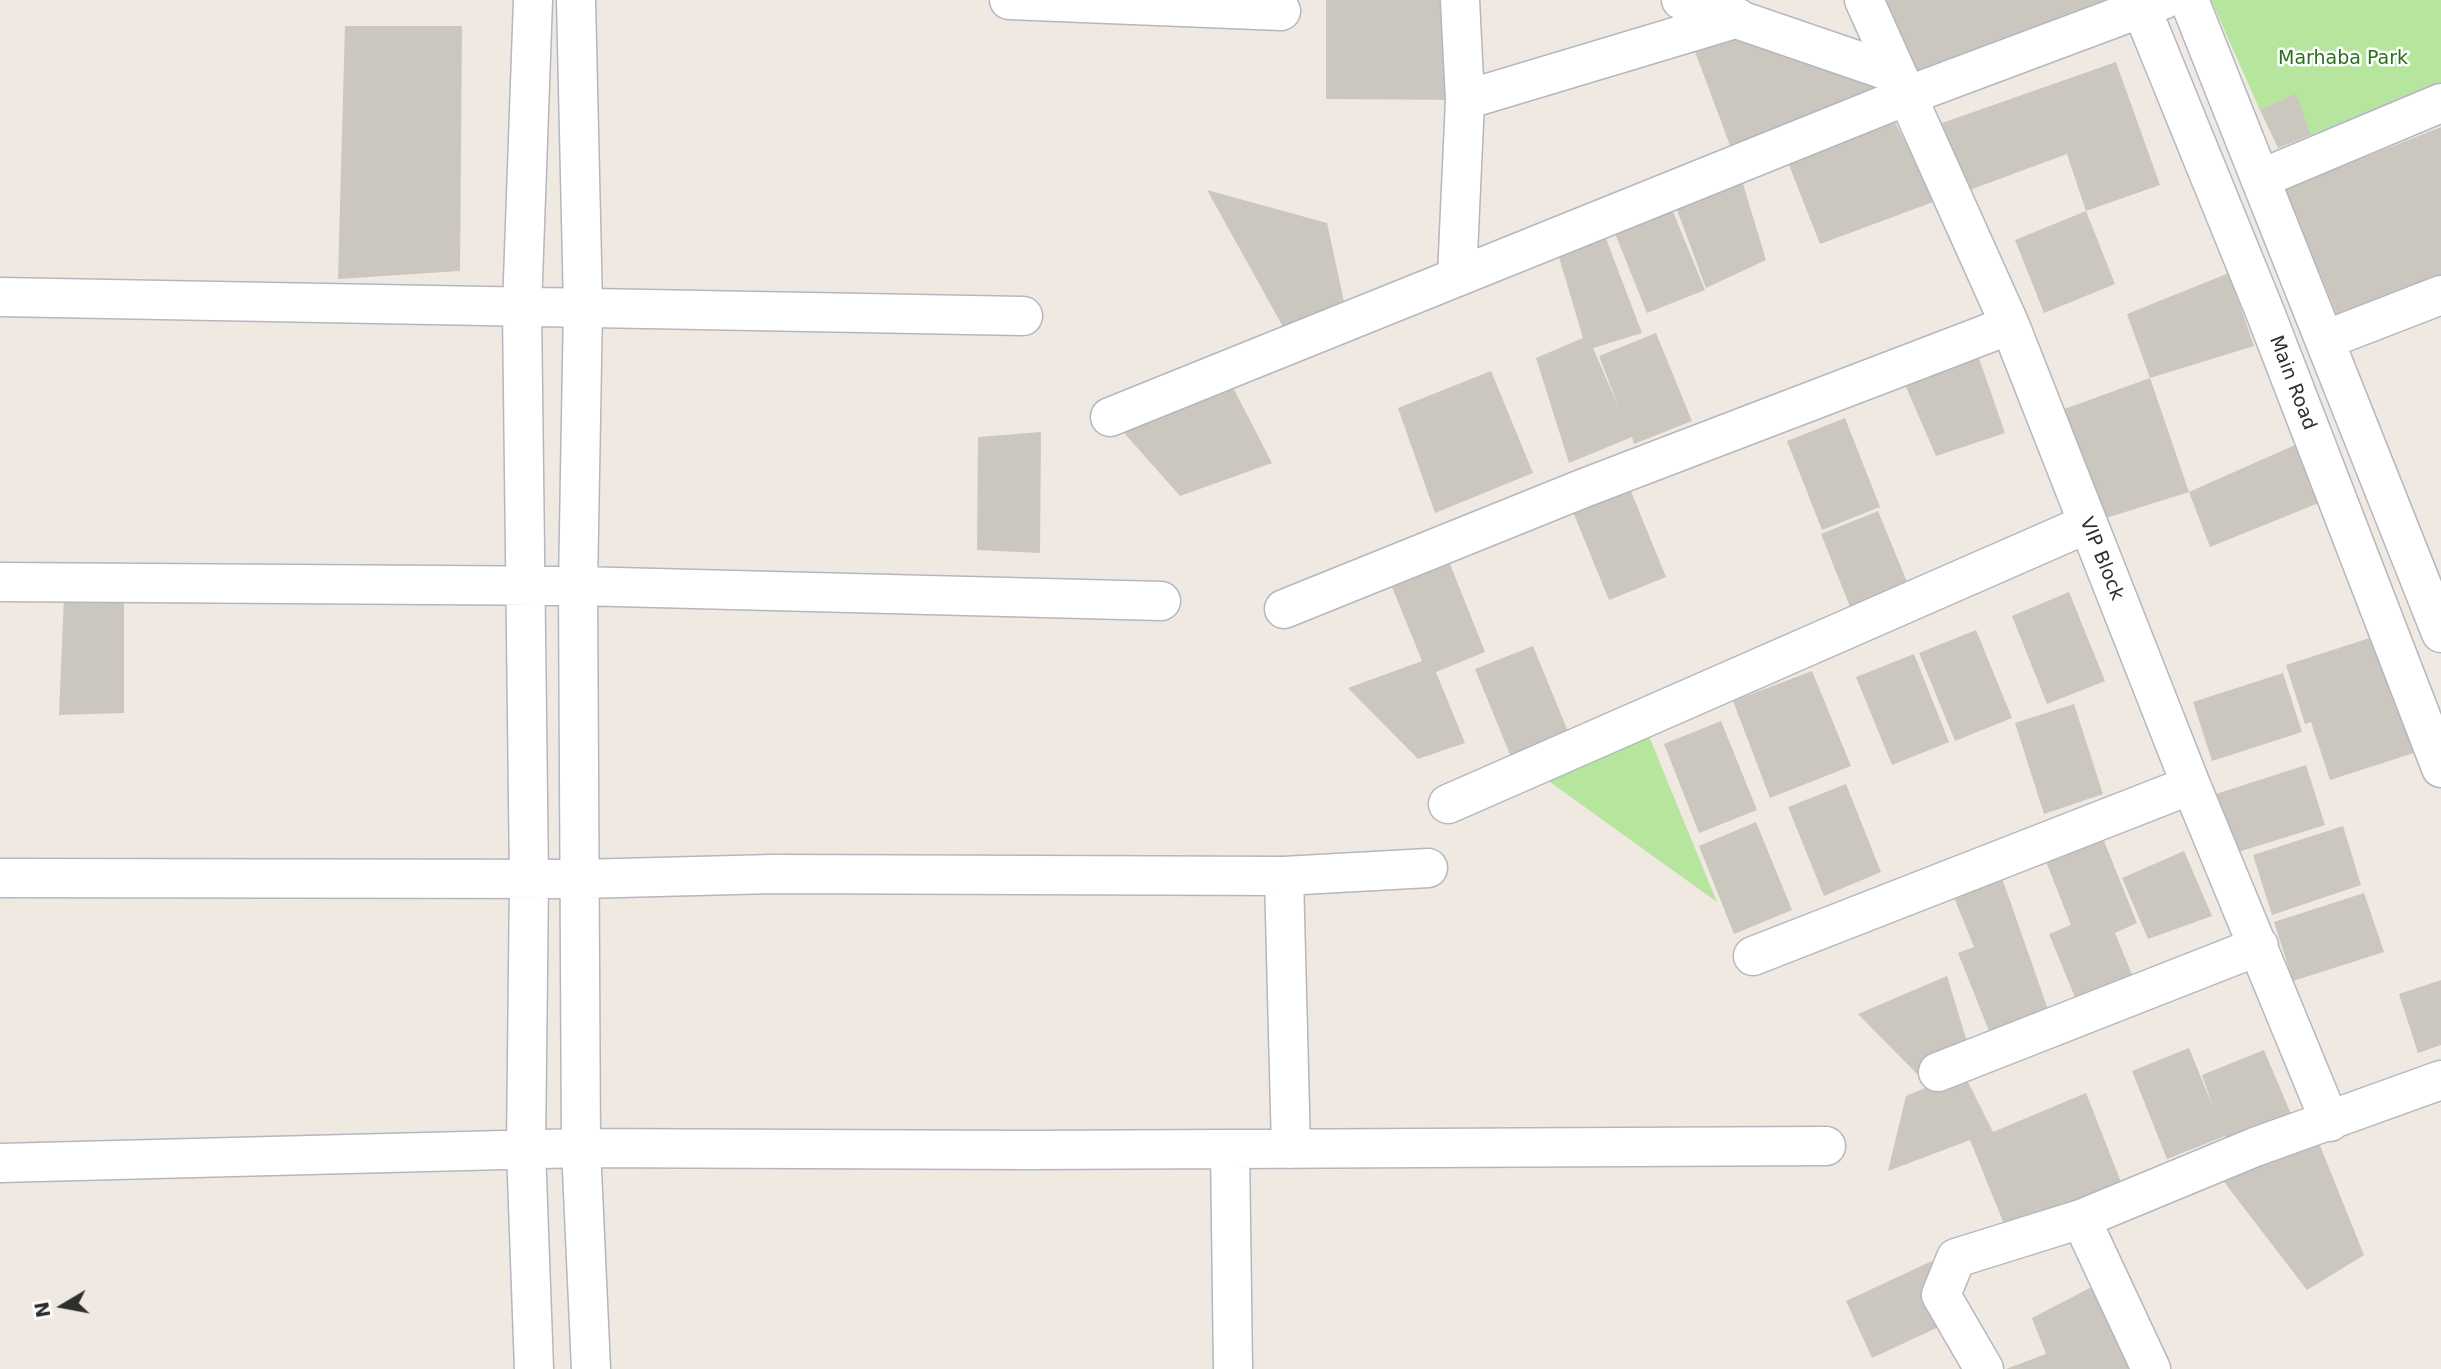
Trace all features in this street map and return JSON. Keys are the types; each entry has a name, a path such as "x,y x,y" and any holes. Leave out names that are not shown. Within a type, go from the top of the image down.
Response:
{"street":[{"path":"533,0 522,308 529,879 526,1149 534,1369"},
{"path":"576,0 583,306 578,586 581,1148 592,1369"},
{"path":"1009,0 1161,3 1281,11"},
{"path":"1457,276 1465,100 1460,0"},
{"path":"1681,0 1738,18 1903,84"},
{"name":"VIP Block","path":"1864,0 2010,326 2191,785 2330,1122"},
{"path":"2189,0 2441,633"},
{"path":"1110,417 1457,276 1903,84 2147,3"},
{"name":"Main Road","path":"2147,3 2441,768"},
{"path":"1465,100 1738,18"},
{"path":"2260,179 2441,103"},
{"path":"2325,340 2441,295"},
{"path":"0,297 1023,316"},
{"path":"1283,609 1584,488 2010,326"},
{"path":"1448,804 2087,524"},
{"path":"0,582 578,586 1161,601"},
{"path":"1753,956 2191,785"},
{"path":"0,878 580,879 774,873 1284,876 1428,868"},
{"path":"1284,876 1291,1149"},
{"path":"1938,1072 2259,946"},
{"path":"1983,1369 1941,1295 1956,1258 2081,1219 2255,1147 2441,1080"},
{"path":"0,1163 581,1148 1291,1149 1826,1146"},
{"path":"1230,1149 1233,1369"},
{"path":"2081,1219 2151,1369"}],"green space":[{"name":"Marhaba Park","path":"2211,0 2441,0 2441,85 2311,135 2296,95 2260,110"},
{"path":"1646,729 1717,902 1529,767"}],"building":[{"path":"1326,0 1460,0 1465,100 1326,99"},
{"path":"1866,0 2122,0 1737,164 1688,33 1738,18 1897,74"},
{"path":"345,26 462,26 460,271 338,279"},
{"path":"2116,62 2160,185 2086,211 2067,154 1967,191 1942,123"},
{"path":"2296,94 2311,135 2278,148 2260,110"},
{"path":"1887,107 1936,201 1820,244 1785,155"},
{"path":"2441,127 2441,277 2338,318 2285,189"},
{"path":"1737,164 1766,260 1706,288 1670,191"},
{"path":"1207,190 1327,223 1348,320 1292,343"},
{"path":"1669,202 1705,290 1647,313 1612,226"},
{"path":"2086,211 2115,284 2044,313 2015,240"},
{"path":"1605,236 1642,333 1593,348 1619,408 1599,356 1656,333 1692,421 1634,444 1632,437 1569,463 1536,358 1583,338 1553,237"},
{"path":"2229,273 2254,346 2150,378 2127,314"},
{"path":"1974,344 2005,433 1936,456 1899,371"},
{"path":"1224,370 1272,463 1180,496 1110,417"},
{"path":"1491,371 1533,473 1435,513 1398,408"},
{"path":"2150,378 2189,492 2087,524 2045,416"},
{"path":"1845,418 1880,507 1822,530 1787,441"},
{"path":"1041,432 1040,553 977,550 978,437"},
{"path":"2313,437 2336,496 2210,547 2189,492"},
{"path":"1630,489 1666,577 1609,600 1573,512"},
{"path":"1878,511 1914,599 1856,622 1821,534"},
{"path":"1450,564 1485,652 1436,672 1465,743 1418,759 1348,688 1422,661 1392,587"},
{"path":"124,591 124,713 59,715 64,596"},
{"path":"2069,592 2105,681 2047,704 2012,616"},
{"path":"1976,630 2012,718 1955,741 1919,653"},
{"path":"2376,636 2420,751 2330,780 2311,722 2305,724 2286,665"},
{"path":"1533,646 1569,734 1511,757 1475,669"},
{"path":"1914,654 1949,742 1892,765 1856,677"},
{"path":"1812,671 1851,766 1770,798 1733,701"},
{"path":"2283,673 2302,732 2212,761 2193,702"},
{"path":"2074,704 2103,794 2044,814 2015,723"},
{"path":"1721,721 1757,810 1699,833 1664,744"},
{"path":"2306,765 2325,825 2235,853 2216,794"},
{"path":"1846,784 1881,872 1824,896 1788,807"},
{"path":"1756,822 1792,910 1734,934 1699,846"},
{"path":"2343,826 2361,885 2272,915 2253,855"},
{"path":"2102,836 2137,923 2115,933 2142,999 2085,1022 2049,934 2071,925 2045,859"},
{"path":"2184,851 2212,916 2148,939 2122,878"},
{"path":"1996,861 2051,1018 1993,1041 1958,953 1974,947 1947,880"},
{"path":"2364,893 2384,952 2293,981 2274,922"},
{"path":"1947,976 1972,1058 1925,1082 1858,1014"},
{"path":"2441,980 2441,1045 2418,1053 2399,994"},
{"path":"2189,1048 2213,1107 2202,1075 2264,1050 2299,1133 2228,1145 2225,1136 2167,1159 2132,1071"},
{"path":"1963,1072 1993,1132 2086,1093 2121,1182 2006,1229 1970,1140 1888,1171 1906,1096"},
{"path":"2313,1128 2364,1255 2307,1290 2211,1165"},
{"path":"1932,1261 1958,1318 1872,1358 1846,1301"},
{"path":"2109,1278 2151,1369 2006,1369 2046,1354 2032,1318"}]}
